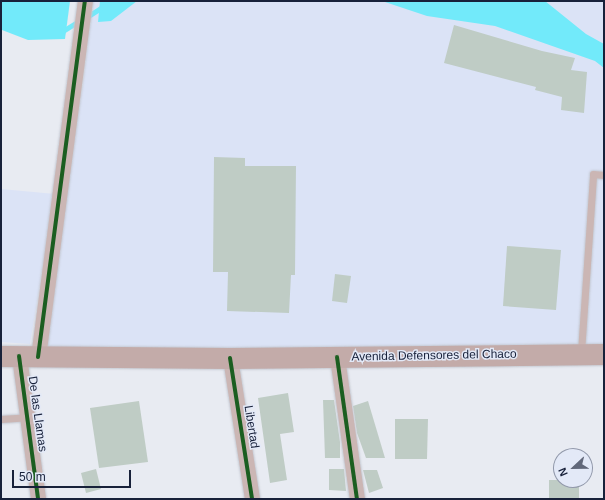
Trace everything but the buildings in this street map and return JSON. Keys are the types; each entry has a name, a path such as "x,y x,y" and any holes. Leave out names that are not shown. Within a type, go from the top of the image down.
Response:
{"main road":[{"name":"Avenida Defensores del Chaco","path":"19,356 230,358 604,354"}],"street":[{"name":"De las Llamas","path":"38,499 19,356 78,50 86,1"},
{"path":"337,357 357,499"},
{"name":"Libertad","path":"230,358 252,499"}],"lane":[{"path":"580,355 593,174 604,175"},
{"path":"1,419 27,417"}],"shaded area":[{"path":"93,1 604,1 604,353 38,356 83,84"},
{"path":"1,189 55,194 30,344 1,342"}],"water":[{"path":"1,1 70,1 65,39 28,40 2,30"},
{"path":"100,1 137,1 111,21 98,22"},
{"path":"382,1 545,1 586,34 604,44 604,68 595,61 495,26 427,16"}],"waterway":[{"path":"87,17 112,1"},
{"path":"63,31 79,21"}],"cycle path":[{"path":"38,357 85,1"},
{"path":"19,356 38,499"},
{"path":"337,357 357,499"},
{"path":"230,358 252,499"}]}
